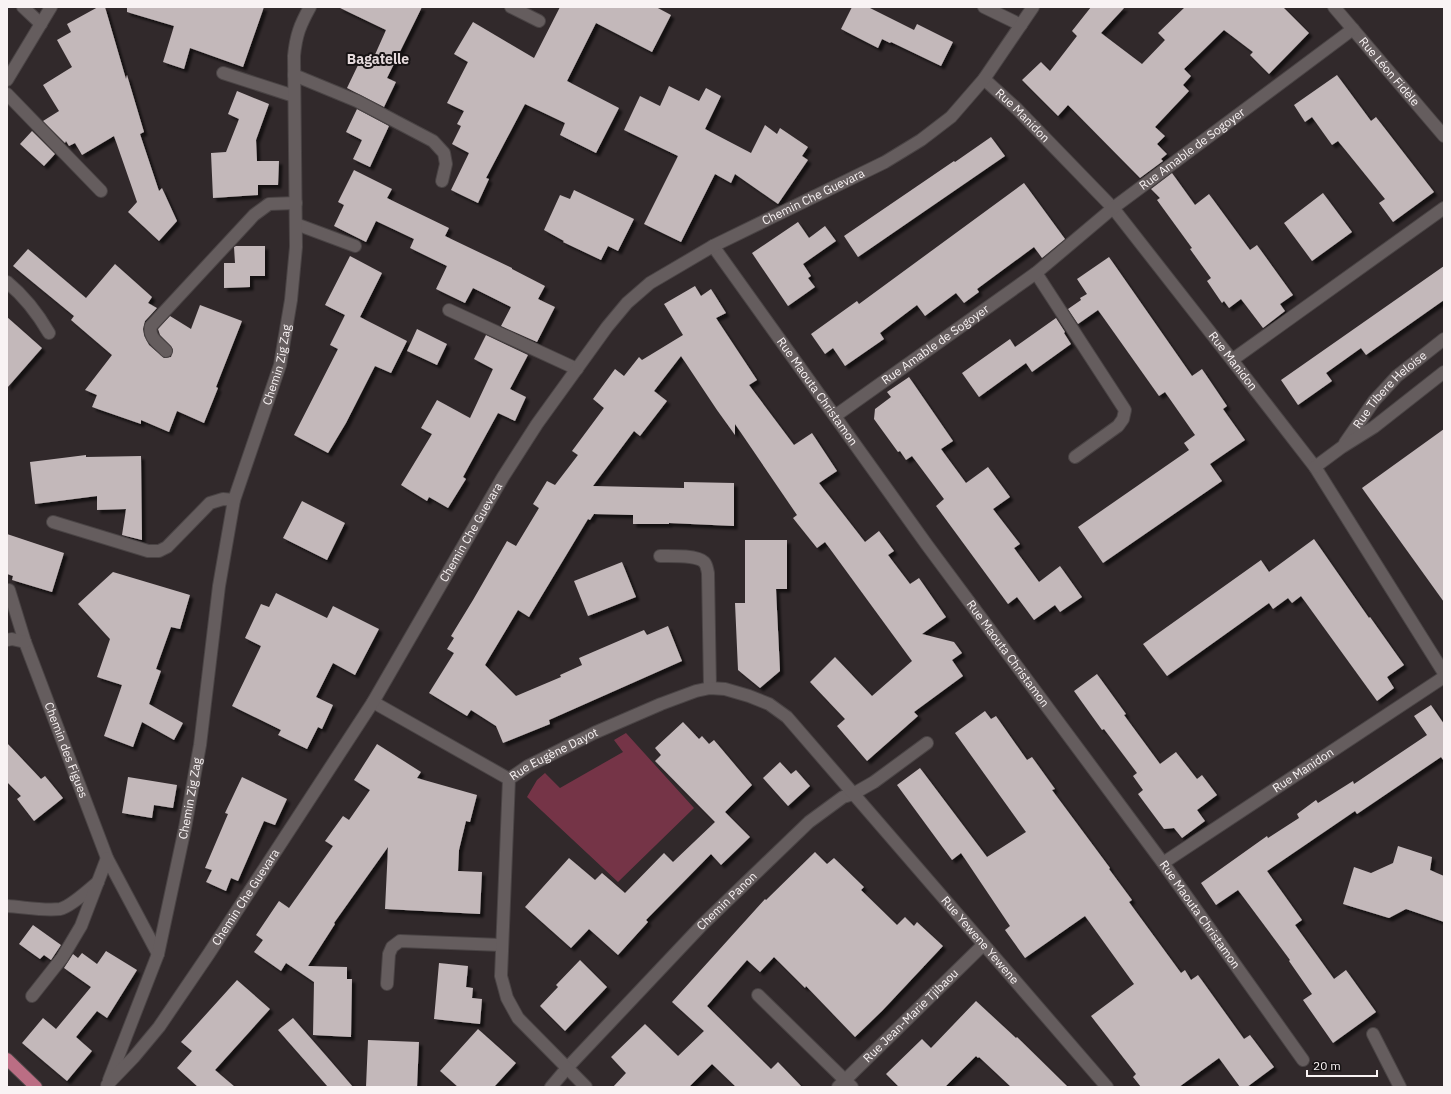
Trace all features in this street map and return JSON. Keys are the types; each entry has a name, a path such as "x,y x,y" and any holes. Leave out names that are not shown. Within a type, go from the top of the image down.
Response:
{"main road":[{"path":"7,1059 36,1087"}],"street":[{"path":"23,7 41,24"},
{"path":"7,80 51,7"},
{"name":"Chemin Zig Zag","path":"107,1086 158,954 185,828 200,745 219,586 234,500 280,366 292,292 296,247 294,75 296,39 301,24 310,7"},
{"path":"511,7 539,21"},
{"path":"984,7 1021,25"},
{"name":"Chemin Che Guevara","path":"107,1086 159,1027 212,948 373,702 503,477 537,424 627,302 650,283 713,246 885,162 921,140 951,117 984,79 1033,7"},
{"name":"Rue Léon Fidèle","path":"1334,7 1444,136"},
{"name":"Rue Amable de Sogoyer","path":"835,416 1036,273 1113,208 1353,29"},
{"path":"223,73 294,96"},
{"path":"294,75 357,101 433,141 444,153 446,164 442,181"},
{"name":"Rue Manidon","path":"984,79 1017,109 1113,208 1232,360 1314,467 1444,672"},
{"path":"7,94 101,191"},
{"path":"166,351 151,336 151,326 254,215 269,204 296,203"},
{"path":"1232,360 1444,208"},
{"path":"296,224 355,246"},
{"name":"Rue Maouta Christamon","path":"713,246 928,545 1163,863 1303,1060"},
{"path":"1036,273 1125,410 1123,418 1118,426 1075,457"},
{"path":"7,282 28,303 49,333"},
{"path":"449,310 577,368"},
{"name":"Rue Tibere Heloise","path":"1342,447 1374,401 1397,376 1444,339"},
{"name":"Rue Tibere Heloise","path":"1314,467 1374,427 1444,372"},
{"path":"53,522 148,550 159,550 167,547 210,502 223,499 234,500"},
{"path":"660,556 697,558 703,561 707,567 710,688"},
{"name":"Chemin des Figues","path":"9,590 25,642 107,858 158,954"},
{"path":"7,640 12,639 25,642"},
{"name":"Rue Manidon","path":"1163,863 1444,677"},
{"name":"Rue Eugène Dayot","path":"586,1087 518,1018 507,998 501,976 509,780 528,766 594,733 661,704 696,691 710,688 725,689 749,696 769,704 787,717 853,794"},
{"path":"373,702 509,780"},
{"name":"Chemin Panon","path":"551,1087 567,1068 702,925 809,822 843,797 853,794 874,782 927,743"},
{"name":"Rue Yewene Yewene","path":"853,794 1107,1087"},
{"path":"32,996 62,958 81,926 107,858"},
{"path":"7,906 38,909 61,909 82,896 99,881"},
{"path":"387,984 389,954 392,947 400,941 502,945"},
{"name":"Rue Jean-Marie Tjibaou","path":"845,1085 983,945"},
{"path":"758,995 845,1085"},
{"path":"1374,1034 1400,1087"}],"shaded area":[{"path":"626,733 694,808 618,882 527,797 537,780 545,773 560,788 623,752 614,740"}],"building":[{"path":"98,7 105,7 126,79 127,75 144,132 140,134 159,191 162,188 177,221 159,241 128,212 137,202 114,136 82,155 75,143 69,146 66,141 65,143 43,121 59,111 43,85 72,67 57,40 71,32 67,24"},
{"path":"127,7 264,7 243,67 190,48 184,69 163,62 174,26 127,12"},
{"path":"338,7 422,7 387,78 396,82 384,107 347,88 359,63 369,68 386,30"},
{"path":"560,7 656,7 671,15 652,52 596,23 567,81 619,108 596,153 560,135 565,123 525,104 486,178 489,179 478,203 451,190 469,153 452,144 461,126 457,124 464,111 447,103 468,62 454,54 473,22 534,58"},
{"path":"852,7 868,7 914,30 917,24 953,42 941,66 882,39 878,48 841,29"},
{"path":"1091,7 1125,7 1101,33 1142,64 1165,40 1158,33 1185,7 1283,7 1309,33 1269,74 1250,55 1253,52 1224,30 1184,69 1191,76 1183,85 1189,91 1155,127 1165,136 1157,144 1167,154 1161,159 1163,161 1140,178 1068,105 1058,116 1022,80 1041,62 1050,71 1077,36 1072,31"},
{"path":"1337,75 1371,121 1376,117 1434,192 1393,222 1379,203 1385,199 1338,141 1332,145 1312,117 1305,122 1294,105"},
{"path":"669,86 699,101 706,88 721,96 705,129 751,153 765,125 777,134 780,128 808,147 802,156 808,160 778,204 735,174 731,183 715,174 681,242 644,224 678,156 624,130 640,96 660,106"},
{"path":"237,91 269,104 256,140 257,161 279,161 278,185 258,185 258,195 213,198 211,153 226,152 239,119 228,114"},
{"path":"357,109 389,126 370,167 353,159 362,140 346,132"},
{"path":"32,131 55,154 44,166 20,144"},
{"path":"991,137 1005,156 858,257 844,236"},
{"path":"354,170 392,189 387,198 449,228 445,236 512,268 545,286 538,299 555,307 537,342 501,326 511,307 473,288 465,303 436,289 447,266 410,248 414,239 376,221 366,242 334,226 344,205 338,202"},
{"path":"1172,173 1195,205 1209,194 1250,250 1257,245 1293,295 1280,304 1285,311 1263,328 1241,299 1229,308 1224,301 1222,303 1207,281 1211,278 1190,249 1192,248 1157,200 1160,198 1151,189"},
{"path":"1024,183 1065,239 1042,258 1034,247 977,289 979,292 964,303 956,293 925,316 917,305 880,333 884,339 845,366 833,348 825,354 811,334 857,301 859,304"},
{"path":"574,190 634,219 618,251 608,246 601,260 563,242 564,241 544,230 560,195 570,199"},
{"path":"1323,193 1352,232 1312,261 1284,223"},
{"path":"798,222 809,238 825,226 836,241 803,264 811,276 808,278 815,287 788,306 752,253"},
{"path":"265,246 265,276 250,276 250,287 224,288 224,263 235,263 234,247"},
{"path":"28,249 86,298 115,264 152,297 148,303 157,308 145,321 143,329 144,335 149,345 164,358 171,357 173,350 160,335 158,329 170,316 191,329 200,305 242,321 216,387 218,388 204,423 177,411 169,432 141,420 141,424 92,407 97,395 85,390 112,355 71,320 74,316 13,266"},
{"path":"350,256 382,273 360,317 407,341 391,373 375,366 346,423 328,453 294,435 338,349 330,345 345,315 325,305"},
{"path":"1109,257 1192,376 1202,369 1227,406 1223,409 1245,440 1210,464 1222,481 1103,563 1078,527 1189,450 1184,443 1195,435 1165,392 1159,396 1098,310 1078,324 1068,309 1087,294 1077,279"},
{"path":"1444,266 1444,300 1366,355 1361,348 1326,373 1332,381 1298,405 1281,380"},
{"path":"695,286 701,296 711,289 726,313 716,318 757,380 749,385 794,445 812,433 837,471 819,483 865,542 879,531 894,551 888,555 910,584 919,578 946,617 922,634 954,642 962,653 952,660 963,676 914,712 918,716 867,761 837,726 845,719 810,682 835,657 872,696 912,661 825,542 817,548 793,518 797,515 735,424 735,435 681,356 654,391 667,401 640,436 634,431 593,486 684,488 684,482 734,483 734,526 669,523 633,524 633,515 594,514 590,520 588,519 529,617 518,610 485,665 516,696 561,677 560,675 582,665 579,658 644,630 647,635 668,626 682,661 549,720 550,724 503,743 496,726 471,710 467,716 429,693 454,653 447,649 454,638 451,636 507,541 516,546 539,508 533,504 547,481 555,485 578,455 572,451 604,408 593,399 615,369 624,376 639,357 642,360 683,335 664,304"},
{"path":"7,317 42,348 7,388"},
{"path":"1056,318 1071,344 1032,372 1026,363 979,397 962,373 1010,339 1015,347"},
{"path":"417,329 447,344 437,365 407,351"},
{"path":"486,335 528,355 510,389 526,397 515,421 498,413 463,477 466,479 448,508 429,497 427,501 401,485 432,434 421,428 437,400 470,418 493,369 474,359"},
{"path":"909,377 953,441 941,449 966,483 988,467 1010,497 993,509 1020,544 1014,548 1039,582 1060,566 1082,597 1060,612 1055,605 1034,620 1017,597 1008,604 936,506 944,499 912,456 906,460 900,451 898,452 874,419 875,409 891,397 887,392"},
{"path":"1444,429 1444,602 1362,488"},
{"path":"86,455 86,457 141,456 142,540 122,535 126,509 97,510 97,496 35,504 30,462"},
{"path":"302,501 345,523 327,560 283,538"},
{"path":"7,534 64,553 52,592 12,580 13,576 7,574"},
{"path":"1314,539 1404,665 1387,677 1394,688 1377,701 1301,596 1292,603 1288,598 1273,609 1269,603 1167,676 1143,644 1261,560 1269,572"},
{"path":"745,540 787,540 787,589 776,589 780,671 760,688 738,670 735,603 745,603"},
{"path":"622,562 636,597 588,616 574,581"},
{"path":"113,572 190,595 180,629 171,627 156,669 161,671 149,704 183,723 174,740 142,722 133,747 104,736 122,685 97,677 110,639 78,604"},
{"path":"276,593 327,618 333,606 379,629 355,675 333,663 316,697 333,705 322,729 318,727 307,749 278,735 281,730 232,706 261,646 245,638 261,604 269,607"},
{"path":"1097,674 1126,714 1124,715 1160,764 1176,752 1197,779 1202,775 1217,795 1197,810 1205,821 1182,838 1174,828 1164,829 1138,794 1143,790 1133,776 1137,773 1104,729 1102,730 1074,691"},
{"path":"1431,705 1444,724 1444,761 1441,757 1357,814 1355,811 1267,871 1302,920 1295,925 1334,979 1346,970 1376,1012 1333,1043 1303,1000 1312,994 1289,961 1290,960 1238,890 1216,905 1201,883 1267,836 1268,838 1299,818 1297,814 1316,800 1318,803 1353,781 1354,784 1427,735 1414,716"},
{"path":"985,711 991,719 996,716 1027,760 1032,757 1055,789 1052,790 1132,900 1129,902 1181,973 1185,970 1191,980 1198,975 1244,1039 1250,1035 1274,1067 1247,1087 1240,1087 1219,1058 1179,1087 1141,1087 1133,1077 1136,1074 1091,1016 1134,984 1085,916 1025,958 1005,930 1010,926 961,853 952,860 897,785 920,768 987,857 1026,832 955,733"},
{"path":"683,722 699,739 702,736 709,744 714,740 752,785 725,812 750,837 721,865 711,854 646,920 648,922 618,955 589,929 571,948 525,907 569,858 595,880 602,873 625,893 664,853 673,862 715,822 655,761 661,755 655,748"},
{"path":"7,743 41,779 45,776 63,798 34,821 17,799 21,796 7,782"},
{"path":"377,744 421,772 417,778 477,795 470,822 466,821 459,850 458,871 482,872 480,914 385,909 388,847 334,923 335,924 308,966 347,967 347,979 352,979 351,1037 313,1035 314,982 286,963 281,971 254,952 263,940 256,935 279,901 289,908 333,846 325,841 343,816 349,820 370,790 354,780"},
{"path":"780,762 791,774 796,770 810,786 788,806 763,778"},
{"path":"128,777 177,785 173,808 154,805 152,818 122,813"},
{"path":"242,777 287,799 275,825 264,821 238,881 231,878 226,891 206,882 212,870 205,868 228,814 225,813"},
{"path":"1398,846 1432,857 1430,870 1444,876 1444,922 1406,909 1389,918 1343,904 1354,867 1371,873 1393,863"},
{"path":"815,852 827,864 834,858 864,887 861,890 897,925 905,917 914,926 917,922 943,946 882,1011 855,1037 806,986 805,988 774,957 760,972 747,960 707,1006 771,1069 778,1062 802,1087 736,1087 712,1064 689,1087 613,1087 626,1073 611,1057 645,1024 678,1056 704,1031 672,1002 765,899 766,900"},
{"path":"33,925 61,945 51,960 44,955 40,959 19,944"},
{"path":"106,951 137,970 107,1018 97,1011 76,1037 92,1051 67,1081 22,1043 43,1018 56,1029 91,987 64,968 73,954 78,958 82,953 97,964"},
{"path":"580,960 607,987 565,1031 540,1006 558,987 556,985"},
{"path":"439,963 468,966 466,987 473,988 472,998 482,999 480,1024 434,1019"},
{"path":"237,980 270,1009 215,1070 235,1087 198,1087 177,1068 192,1051 181,1042"},
{"path":"976,1001 1016,1038 1017,1037 1068,1087 1011,1087 979,1057 978,1058 976,1056 945,1087 899,1087 886,1074 922,1039 931,1048"},
{"path":"293,1018 353,1087 328,1087 278,1030"},
{"path":"478,1029 516,1063 494,1087 458,1087 440,1071"},
{"path":"368,1040 419,1042 417,1087 366,1087"}],"district":[{"name":"Bagatelle","path":"378,59"}]}
